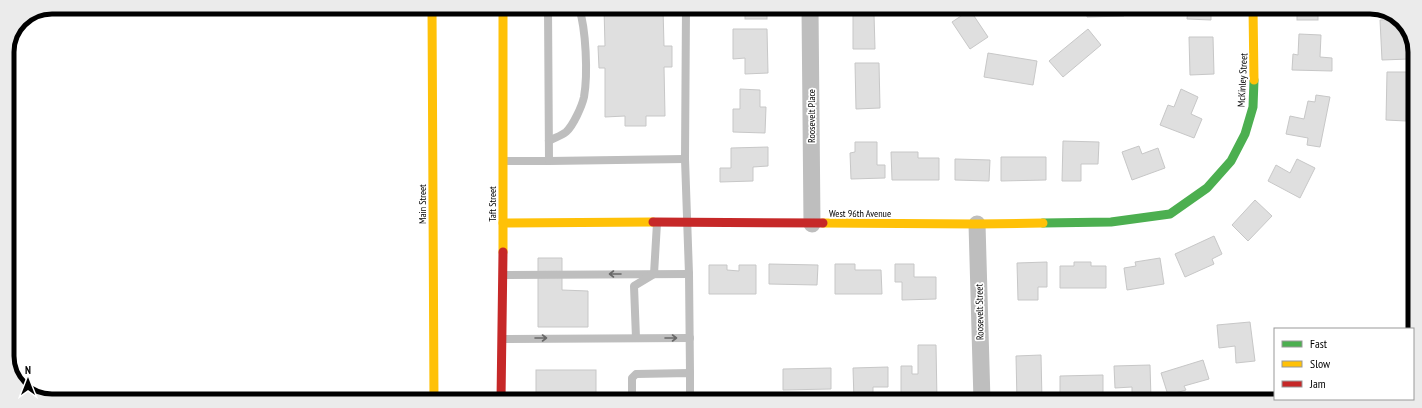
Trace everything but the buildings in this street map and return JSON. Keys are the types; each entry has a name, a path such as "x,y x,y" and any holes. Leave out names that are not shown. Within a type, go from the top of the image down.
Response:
{"street":[{"name":"Main Street","path":"432,14 434,394"},
{"name":"Taft Street","path":"502,394 504,223 503,14"},
{"name":"Roosevelt Place","path":"810,14 812,224"},
{"name":"McKinley Street","path":"1207,188 1231,161 1245,134 1253,107 1253,14"},
{"name":"West 96th Avenue","path":"504,223 687,222 977,224 1111,222 1170,214 1207,188"},
{"name":"Roosevelt Street","path":"977,224 982,394"}],"lane":[{"path":"548,14 549,161"},
{"path":"549,141 566,132 576,118 584,97 586,76 585,45 583,20 581,14"},
{"path":"686,14 685,159 690,274 690,394"},
{"path":"503,161 685,159"},
{"path":"654,274 657,223"},
{"path":"636,338 634,286 654,274"},
{"path":"503,275 690,274"},
{"path":"502,339 690,338"},
{"path":"632,394 632,378 636,374 690,373"}],"traffic: fast":[{"path":"1043,223 1111,222 1170,214 1207,188 1231,161 1245,134 1253,107 1254,80"}],"traffic: slow":[{"path":"432,14 434,394"},
{"path":"503,14 503,252"},
{"path":"1253,14 1254,80"},
{"path":"503,223 653,222"},
{"path":"823,223 1043,223"}],"traffic: jam":[{"path":"653,222 823,223"},
{"path":"501,394 503,252"}]}
